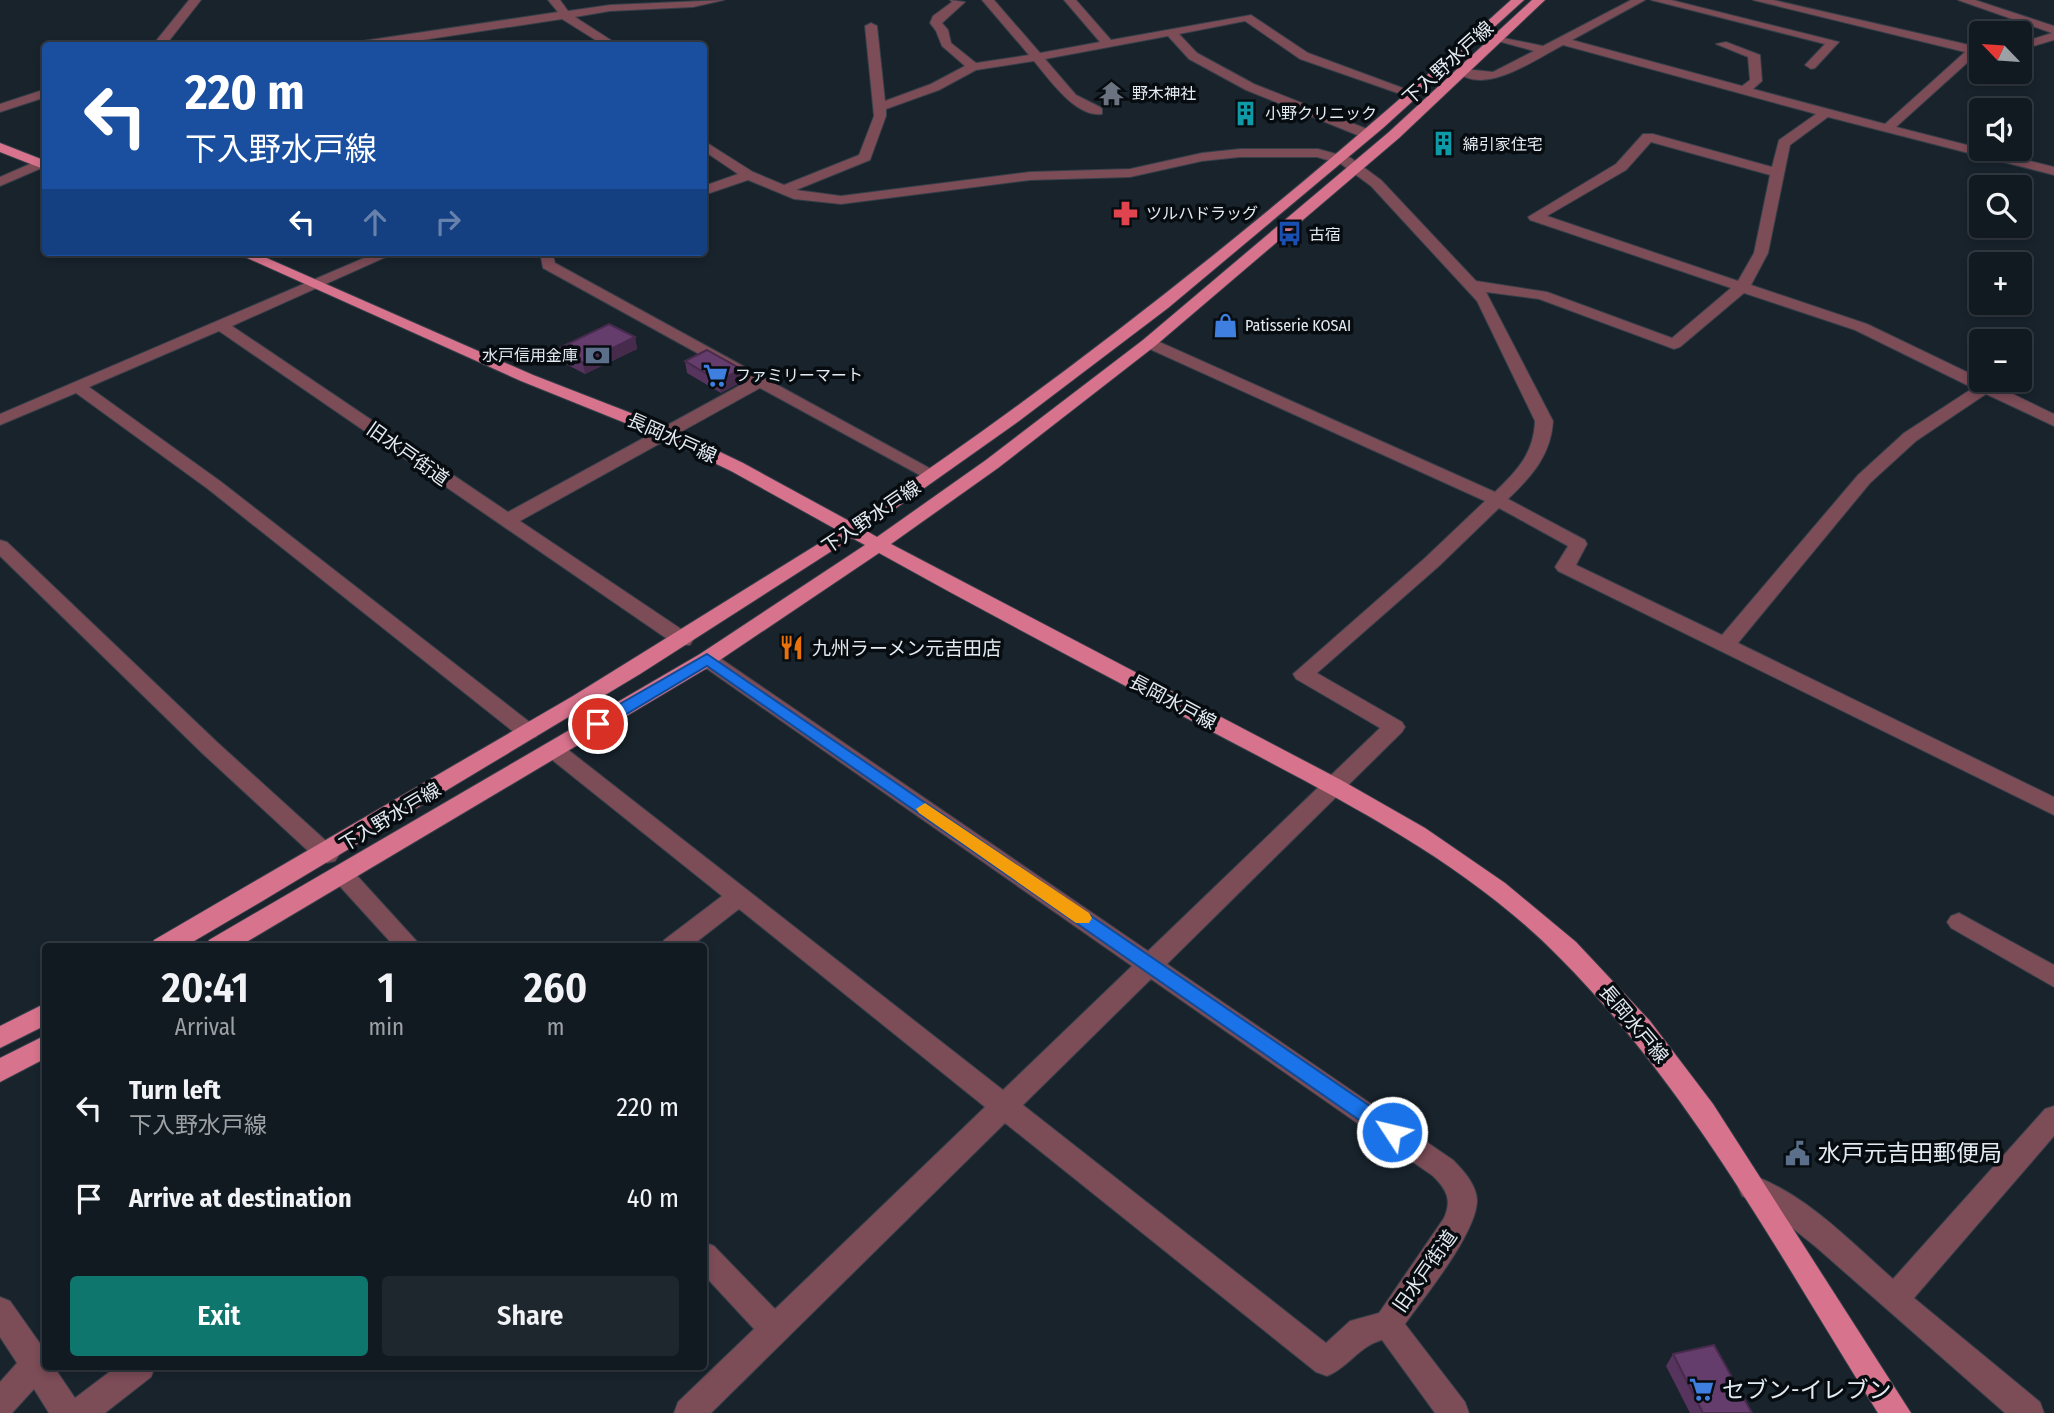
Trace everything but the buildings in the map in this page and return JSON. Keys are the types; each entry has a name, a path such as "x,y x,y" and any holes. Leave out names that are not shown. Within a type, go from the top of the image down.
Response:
{"main road":[{"name":"下入野水戸線","path":"170,943 327,855 683,640 852,531 933,475 1128,332 1340,159 1518,0"},
{"name":"下入野水戸線","path":"225,943 707,659 878,545 1008,453 1149,342 1357,166 1464,73 1539,0"},
{"path":"0,146 42,165"},
{"name":"長岡水戸線","path":"250,256 527,378 666,433 737,467 878,545 1333,786 1417,834 1497,889 1567,949 1641,1028 1703,1112 1896,1413"},
{"path":"0,1038 42,1015"},
{"path":"0,1071 42,1047"}],"street":[{"path":"161,42 194,2 211,0"},
{"path":"554,0 566,16 608,42"},
{"path":"407,42 610,8 693,4 718,0"},
{"path":"956,0 959,2 937,18 936,23 943,30 946,44 973,67"},
{"path":"988,0 1073,98 1098,111"},
{"path":"1070,0 1108,44"},
{"path":"1464,73 1495,76 1639,0"},
{"path":"1657,0 1833,42 1811,65"},
{"path":"1759,0 1969,46"},
{"path":"1964,0 2054,30"},
{"path":"879,107 935,87 973,67 1247,18 1304,56 1413,94"},
{"path":"786,189 865,157 880,116 871,26"},
{"path":"1171,32 1193,56 1250,87 1367,134"},
{"path":"2032,43 2054,36"},
{"path":"1498,38 1546,50"},
{"path":"1562,41 1825,113 2054,171"},
{"path":"1722,44 1754,55 1756,81 1743,91"},
{"path":"1887,129 1969,56"},
{"path":"0,108 42,94"},
{"path":"1471,285 1542,295 1674,344 1742,287 1761,253 1784,143 1825,113"},
{"path":"1777,173 1648,137 1621,167 1535,217 1861,327 1969,381"},
{"path":"690,1413 1394,727 1303,674 1432,562 1526,472 1537,456 1544,436 1544,421 1484,299 1376,183 1357,166 1340,159 1318,153 1240,153 1202,157 1130,173 1030,176 841,200 815,199 748,176 707,147"},
{"path":"0,182 42,165"},
{"path":"707,190 748,176"},
{"path":"0,420 380,256"},
{"path":"545,256 548,265 933,475"},
{"name":"旧水戸街道","path":"220,325 683,640"},
{"path":"1149,342 1497,500 1578,544 1565,567 1724,646 1839,699 2054,807"},
{"path":"506,521 760,381"},
{"path":"78,387 214,485 528,733"},
{"path":"1724,646 1864,479 1910,437 1978,392"},
{"path":"1992,392 2054,421"},
{"path":"0,546 201,739 327,855"},
{"name":"旧水戸街道","path":"707,659 1444,1168 1460,1187 1464,1203 1458,1224 1388,1325 1454,1413"},
{"path":"554,750 1326,1362 1361,1331 1388,1325"},
{"path":"343,875 406,943"},
{"path":"678,943 738,895"},
{"path":"1959,922 2054,977"},
{"path":"1894,1299 2054,1117"},
{"path":"1752,1187 1781,1201 2029,1413"},
{"path":"707,1258 775,1330"},
{"path":"0,1311 37,1363 67,1413"},
{"path":"0,1404 37,1363"},
{"path":"81,1413 136,1370"}],"slow traffic":[{"path":"925,809 1083,918"}],"place":[{"name":"野木神社","path":"1112,93"},
{"name":"小野クリニック","path":"1245,113"},
{"name":"綿引家住宅","path":"1443,144"},
{"name":"ツルハドラッグ","path":"1126,213"},
{"name":"古宿","path":"1289,234"},
{"name":"Patisserie KOSAI","path":"1225,325"},
{"name":"水戸信用金庫","path":"598,355"},
{"name":"ファミリーマート","path":"715,375"},
{"name":"九州ラーメン元吉田店","path":"792,648"},
{"name":"水戸元吉田郵便局","path":"1798,1153"},
{"name":"セブン-イレブン","path":"1702,1390"}],"route":[{"path":"598,724 707,659 1392,1132"}]}
